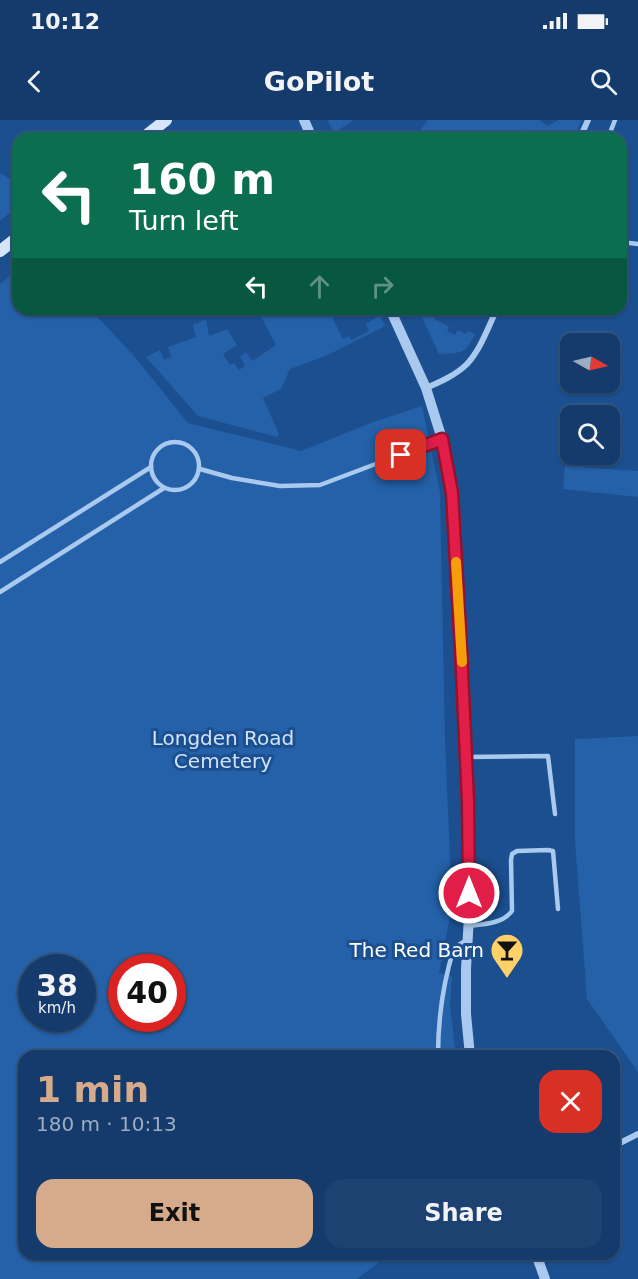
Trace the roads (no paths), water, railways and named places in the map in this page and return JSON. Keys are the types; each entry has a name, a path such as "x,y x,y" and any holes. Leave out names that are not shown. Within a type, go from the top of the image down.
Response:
{"main road":[{"path":"151,132 166,120"},
{"path":"0,251 12,242"}],"street":[{"path":"393,315 426,388 442,439 452,493 466,757 468,926 466,1014 469,1050"},
{"path":"426,388 450,377 466,364 477,350 494,315"},
{"path":"620,1143 638,1134"},
{"path":"538,1260 545,1279"}],"lane":[{"path":"200,469 232,478 280,486 320,485 442,439"},
{"path":"171,442 180,442 195,452 200,469 196,480 188,487 172,491 157,483 151,467 156,451 171,442"},
{"path":"0,562 151,467"},
{"path":"0,592 164,488"},
{"path":"466,757 548,756 555,814"},
{"path":"468,926 507,918 512,911 511,860 512,854 517,851 548,850 553,852 558,909"},
{"path":"438,1050 438,1028 446,974 454,948 468,940"}],"place":[{"name":"The Red Barn","path":"507,979"}],"park label":[{"name":"Longden Road Cemetery","path":"223,750"}]}
